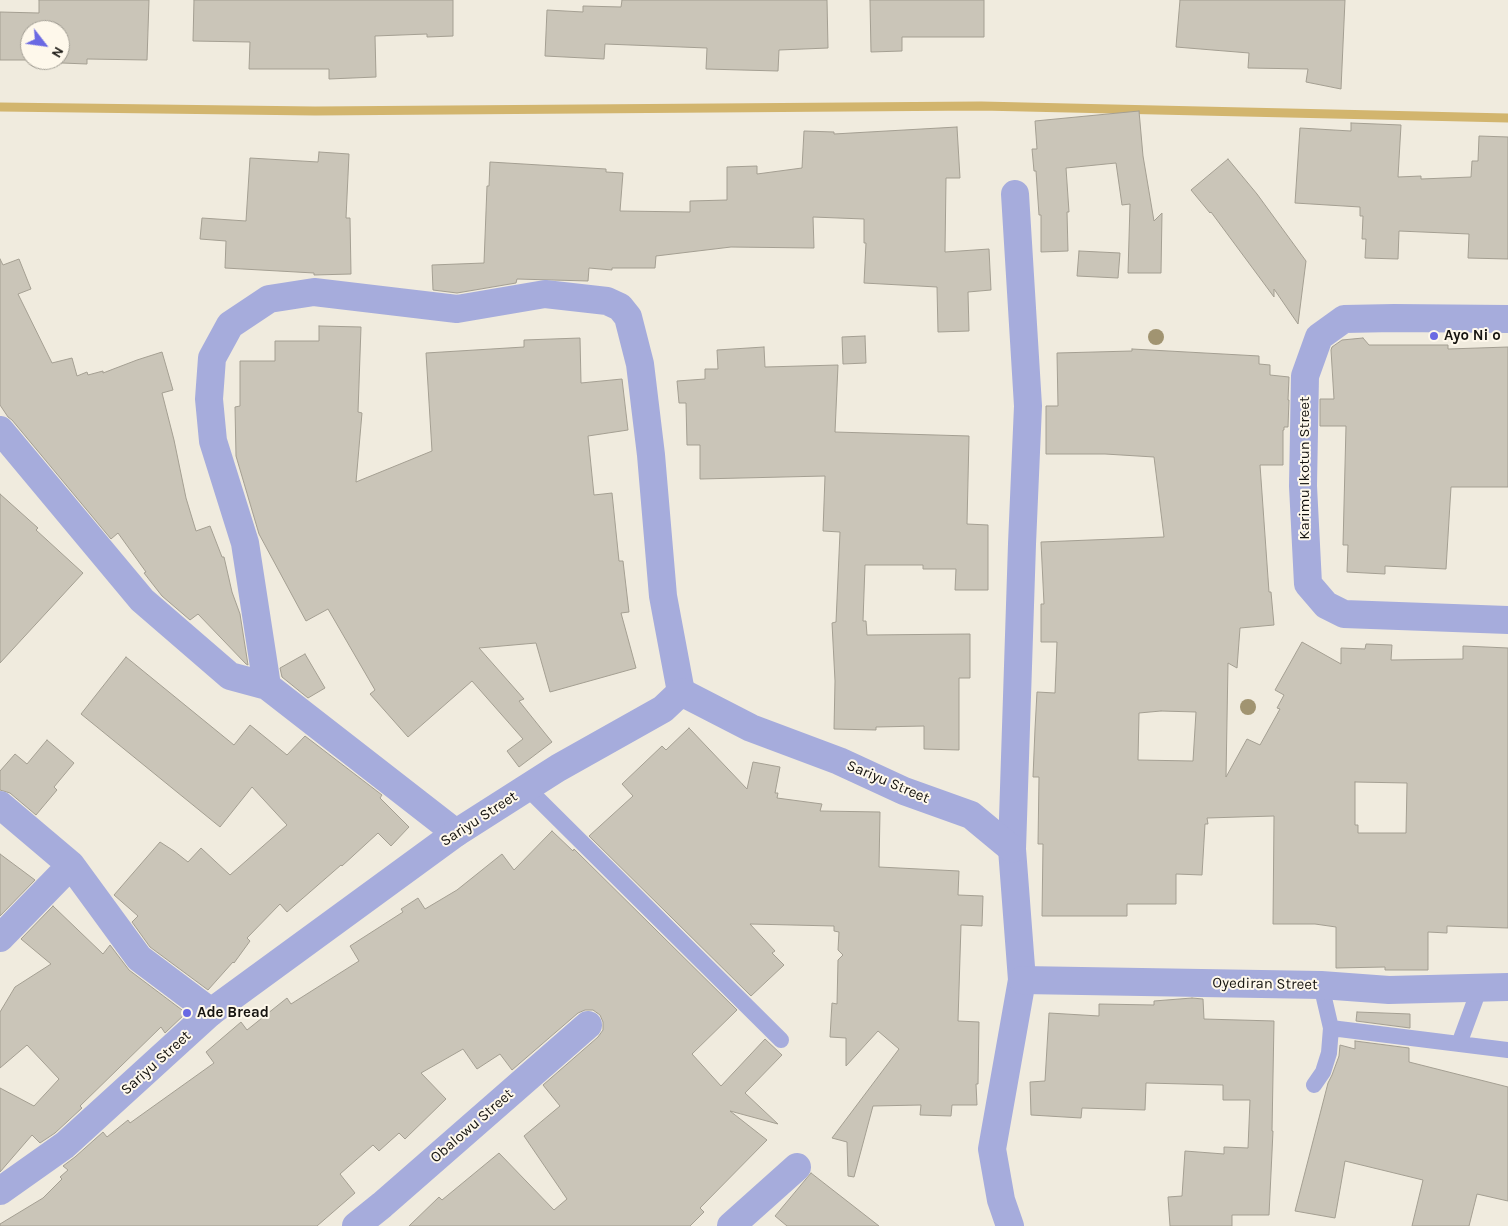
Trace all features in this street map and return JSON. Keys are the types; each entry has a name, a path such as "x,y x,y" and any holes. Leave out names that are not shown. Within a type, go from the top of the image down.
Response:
{"street":[{"path":"1010,1226 1001,1200 992,1149 1022,980 1012,849 1028,406 1015,194"},
{"path":"267,686 246,543 213,441 209,399 212,358 230,325 269,299 314,292 458,309 546,294 607,301 620,307 628,317 640,364 651,455 663,596 681,692"},
{"name":"Karimu Ikotun Street","path":"1508,319 1344,319 1319,337 1305,376 1303,486 1308,584 1326,605 1344,614 1508,620"},
{"path":"0,430 142,600 230,676 267,686 456,833"},
{"name":"Sariyu Street","path":"0,1191 66,1145 211,1012 456,833 558,768 663,709 681,692 751,728 840,761 904,791 971,815 1012,849"},
{"path":"0,805 71,865 139,958 211,1012"},
{"path":"0,938 71,865"},
{"name":"Oyediran Street","path":"1022,980 1321,985 1389,990 1508,987"},
{"name":"Obalowu Street","path":"356,1226 382,1206 588,1024"},
{"path":"732,1226 797,1167"}],"lane":[{"path":"526,788 781,1040"},
{"path":"1314,1085 1323,1072 1327,1059 1331,1028 1321,985"},
{"path":"1459,1044 1480,987"},
{"path":"1331,1028 1508,1050"}],"building":[{"path":"39,0 149,0 147,60 87,59 87,64 70,63 70,20 20,20 20,60 0,60 0,12 39,13"},
{"path":"194,0 453,0 453,36 427,37 427,34 375,36 376,77 329,79 329,69 249,69 250,42 193,41"},
{"path":"622,0 827,0 828,48 779,50 778,71 706,69 707,48 605,44 604,59 545,56 547,10 583,12 583,6 621,7"},
{"path":"870,0 984,0 984,37 902,37 902,51 871,52"},
{"path":"1180,0 1345,0 1341,89 1306,82 1308,69 1248,68 1249,53 1176,47"},
{"path":"1139,111 1143,156 1154,221 1162,213 1161,273 1128,273 1130,204 1122,205 1116,163 1066,168 1069,212 1067,212 1068,251 1041,252 1041,215 1039,215 1036,171 1034,171 1032,149 1037,149 1035,121"},
{"path":"1351,123 1401,125 1398,177 1421,176 1421,179 1471,177 1472,161 1478,161 1479,136 1508,137 1508,259 1468,258 1469,234 1399,231 1398,259 1365,258 1366,239 1362,239 1363,216 1360,216 1360,207 1295,203 1300,128 1351,131"},
{"path":"957,127 960,178 946,178 945,252 989,249 991,290 968,292 969,331 938,332 937,287 864,283 866,243 864,243 864,219 813,217 814,248 731,247 656,256 655,268 612,268 612,270 589,268 588,281 517,279 516,283 457,293 433,290 432,265 484,263 487,186 489,186 490,162 606,169 606,172 623,173 620,211 690,212 690,201 727,200 727,167 757,166 757,174 802,168 804,131 834,132 834,134"},
{"path":"319,152 349,154 346,218 350,218 351,274 314,275 314,273 225,268 226,241 200,239 202,218 246,221 250,158 318,162"},
{"path":"1228,159 1257,194 1306,261 1298,324 1274,289 1274,297 1211,212 1191,190"},
{"path":"1079,251 1120,253 1118,278 1077,276"},
{"path":"0,259 3,265 19,259 31,289 18,294 52,363 72,358 77,376 87,372 88,375 103,371 103,373 162,352 173,390 162,393 186,498 196,531 210,526 222,557 224,557 232,592 240,614 248,665 198,614 190,620 162,596 144,573 146,572 118,533 111,539 0,405"},
{"path":"319,326 361,327 358,412 362,413 356,482 432,451 426,353 524,347 524,340 580,338 581,383 622,379 628,430 588,436 594,495 612,493 619,561 623,561 629,612 621,613 636,668 550,692 536,643 479,648 524,699 519,701 552,742 519,767 507,751 523,739 472,681 408,737 370,694 375,690 328,609 306,621 259,534 236,456 235,407 240,406 240,361 275,361 275,341 319,341"},
{"path":"865,336 866,363 843,364 842,337"},
{"path":"1363,338 1369,345 1448,345 1448,349 1508,347 1508,487 1451,487 1446,569 1385,566 1385,574 1347,572 1348,545 1343,545 1346,426 1320,426 1320,399 1334,399 1332,347 1342,340"},
{"path":"764,347 765,367 838,365 835,432 969,436 967,524 988,525 988,590 955,590 956,569 923,569 923,565 865,565 863,621 866,621 867,635 970,634 970,678 959,678 959,750 924,749 924,726 876,727 876,730 834,729 835,681 832,623 836,622 840,532 823,531 825,476 700,479 700,445 687,445 686,403 679,403 677,381 705,379 705,369 718,369 717,350"},
{"path":"1132,349 1259,356 1259,364 1270,365 1270,375 1289,377 1288,427 1284,427 1283,430 1283,465 1260,465 1269,592 1271,592 1274,625 1240,628 1237,668 1228,663 1226,777 1247,739 1260,745 1280,709 1277,708 1284,695 1275,690 1302,642 1341,664 1341,648 1365,649 1366,644 1392,645 1391,660 1463,659 1463,646 1508,648 1508,928 1447,926 1447,933 1428,932 1428,970 1385,970 1385,967 1336,968 1336,927 1315,924 1273,924 1274,816 1207,818 1208,824 1205,824 1202,875 1176,874 1176,904 1127,904 1127,916 1042,916 1043,844 1038,844 1039,777 1033,777 1037,692 1055,693 1057,642 1041,642 1041,604 1044,604 1041,542 1164,537 1154,457 1105,454 1046,454 1046,406 1058,406 1057,353 1132,351","holes":["1161,711 1196,712 1193,761 1138,760 1139,713","1355,782 1407,783 1406,833 1358,833 1358,825 1355,825"]},
{"path":"0,494 38,528 36,530 83,573 0,663"},
{"path":"305,654 325,688 308,698 282,677 280,668"},
{"path":"126,657 234,745 250,725 287,755 305,736 382,795 380,798 409,827 391,846 378,833 287,912 280,904 247,938 250,941 234,963 208,990 150,947 132,922 138,916 114,895 160,842 188,862 201,848 230,875 287,825 252,787 220,827 81,714"},
{"path":"689,728 747,789 753,762 780,767 775,793 778,793 777,798 822,804 820,811 880,812 879,867 959,871 958,895 983,896 982,926 961,925 958,1021 979,1022 978,1084 976,1084 977,1105 952,1105 951,1116 920,1115 921,1105 873,1106 854,1177 848,1176 847,1142 832,1138 899,1049 878,1031 846,1066 846,1038 830,1037 832,1003 837,1004 838,960 843,955 838,950 839,932 834,931 834,926 750,924 775,951 772,953 784,965 751,996 589,836 633,796 622,784 662,746 666,750"},
{"path":"47,740 74,763 54,787 57,790 36,815 10,793 0,790 0,771 15,754 27,764"},
{"path":"552,831 573,851 574,849 737,1010 692,1054 721,1086 765,1039 782,1055 745,1093 778,1124 730,1111 767,1140 700,1208 704,1212 690,1226 409,1226 439,1197 442,1200 499,1153 554,1210 567,1199 524,1136 560,1106 543,1085 598,1037 603,1030 603,1022 600,1015 593,1010 585,1010 578,1013 512,1070 500,1054 477,1069 463,1049 421,1073 446,1099 405,1139 399,1133 379,1151 373,1145 340,1174 355,1193 317,1226 0,1226 0,1224 43,1198 62,1179 60,1177 68,1170 63,1166 103,1132 107,1137 128,1120 130,1123 214,1063 206,1052 241,1022 247,1030 287,998 291,1004 359,961 350,946 403,912 401,909 418,898 425,909 457,890 502,854 514,870"},
{"path":"0,854 35,880 0,916"},
{"path":"53,906 103,954 110,945 129,970 186,1013 165,1033 161,1027 55,1133 40,1143 32,1135 0,1172 0,1088 34,1106 59,1079 27,1045 0,1068 0,1012 15,987 51,964 21,939"},
{"path":"1203,999 1204,1019 1274,1021 1273,1131 1269,1215 1232,1215 1232,1226 1170,1226 1168,1197 1182,1196 1185,1151 1224,1154 1224,1147 1248,1148 1250,1100 1223,1100 1223,1085 1146,1083 1145,1110 1082,1108 1081,1118 1031,1115 1030,1082 1045,1081 1049,1013 1099,1016 1099,1004 1154,1005 1154,1001"},
{"path":"1357,1012 1410,1014 1410,1028 1356,1021"},
{"path":"1355,1041 1409,1048 1409,1062 1508,1087 1508,1201 1477,1194 1469,1226 1412,1226 1423,1180 1345,1161 1335,1218 1295,1211 1328,1083 1339,1056 1340,1045 1355,1049"},
{"path":"811,1173 879,1226 787,1226 775,1216"}],"waterway":[{"path":"0,107 315,111 981,106 1508,118"}],"place":[{"name":"Ayo Ni o","path":"1434,336"},
{"name":"Ade Bread","path":"187,1013"}]}
